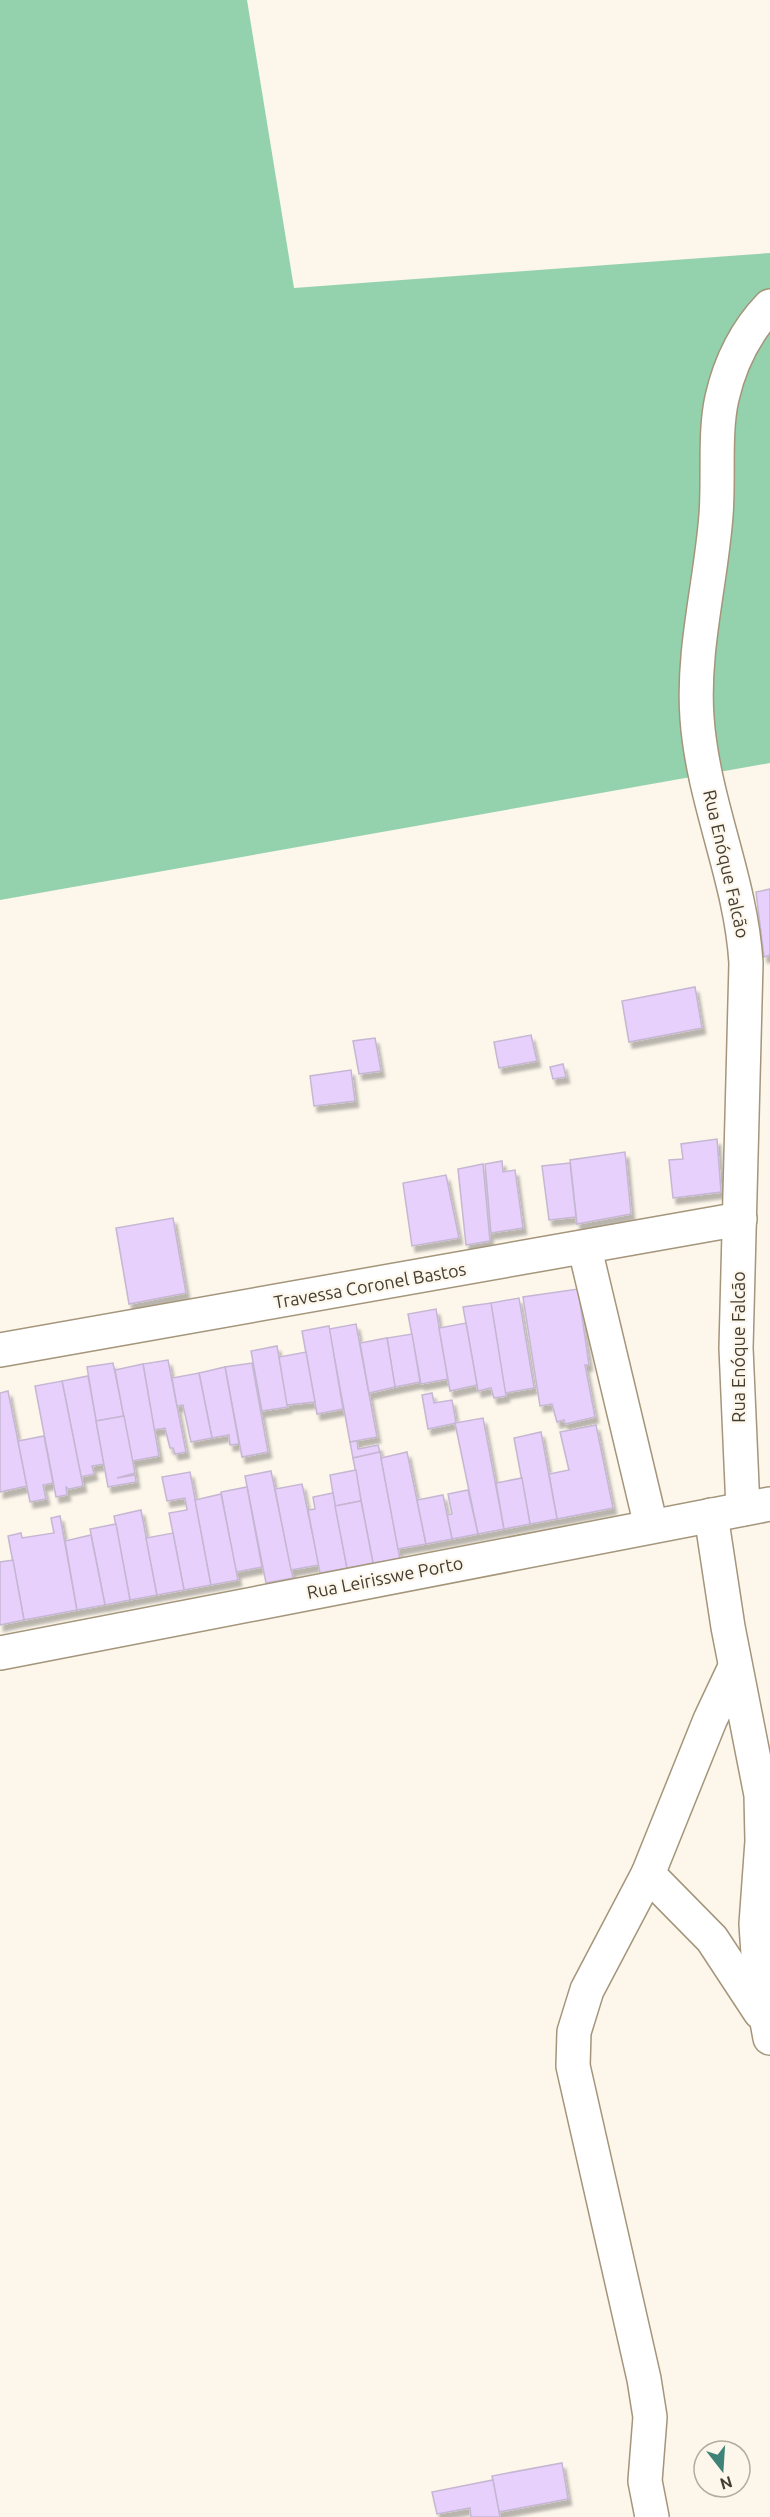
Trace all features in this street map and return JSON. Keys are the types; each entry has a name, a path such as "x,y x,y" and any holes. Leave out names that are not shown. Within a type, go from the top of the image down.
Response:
{"street":[{"name":"Rua Enóque Falcão","path":"757,1507 736,1387 740,1219 758,982 745,941 740,911 702,755 697,718 697,672 711,571 722,400 742,341 770,306"},
{"name":"Travessa Coronel Bastos","path":"0,1350 585,1249 740,1219"},
{"path":"585,1249 651,1526"},
{"name":"Rua Leirisswe Porto","path":"0,1653 757,1507"},
{"path":"711,1515 735,1666 761,1795 762,1841 756,1924 760,1984 769,2032"},
{"path":"652,2517 645,2481 650,2417 645,2379 573,2066 574,2032 587,1990 648,1874 710,1720 735,1666"},
{"path":"648,1874 712,1939 747,1990 769,2032"}],"green space":[{"path":"0,0 247,0 294,288 770,253 770,763 0,900"}],"building":[{"path":"770,889 770,955 764,957 756,892"},
{"path":"695,987 702,1028 629,1042 622,1001"},
{"path":"531,1035 537,1061 499,1068 494,1042"},
{"path":"375,1038 381,1071 359,1074 353,1041"},
{"path":"563,1064 566,1077 553,1079 550,1067"},
{"path":"351,1070 355,1101 314,1106 310,1076"},
{"path":"717,1139 721,1192 673,1198 669,1160 683,1159 681,1144"},
{"path":"625,1152 631,1214 577,1224 570,1160"},
{"path":"502,1161 503,1172 515,1170 523,1228 491,1233 485,1164"},
{"path":"570,1163 576,1217 549,1220 542,1166"},
{"path":"483,1164 490,1241 466,1245 458,1169"},
{"path":"446,1175 459,1238 412,1246 403,1183"},
{"path":"173,1218 186,1293 129,1304 116,1228"},
{"path":"578,1289 589,1365 585,1365 595,1417 565,1424 564,1420 557,1422 552,1404 540,1406 523,1297"},
{"path":"519,1298 534,1388 505,1393 491,1303"},
{"path":"491,1303 506,1396 494,1398 491,1388 478,1391 463,1307"},
{"path":"436,1309 448,1379 421,1384 408,1314"},
{"path":"466,1323 477,1385 450,1391 439,1328"},
{"path":"356,1324 377,1437 350,1442 329,1329"},
{"path":"329,1326 343,1409 317,1414 302,1331"},
{"path":"412,1334 420,1382 395,1387 387,1338"},
{"path":"387,1338 395,1387 369,1393 360,1343"},
{"path":"277,1346 288,1407 262,1411 251,1351"},
{"path":"306,1352 315,1402 287,1405 279,1357"},
{"path":"168,1360 186,1452 175,1454 173,1448 170,1448 165,1428 154,1430 143,1364"},
{"path":"113,1363 124,1416 96,1421 87,1367"},
{"path":"252,1363 268,1452 242,1457 225,1367"},
{"path":"143,1364 159,1456 132,1461 115,1370"},
{"path":"225,1367 239,1444 230,1445 229,1435 212,1438 199,1373"},
{"path":"199,1373 212,1438 191,1442 183,1405 177,1406 172,1378"},
{"path":"88,1376 104,1464 92,1466 94,1474 81,1477 62,1381"},
{"path":"62,1381 83,1486 69,1489 66,1487 67,1495 56,1497 35,1386"},
{"path":"8,1391 27,1486 0,1492 0,1393"},
{"path":"432,1393 434,1403 452,1400 456,1423 428,1429 422,1395"},
{"path":"124,1416 135,1473 117,1478 135,1475 136,1482 108,1487 96,1421"},
{"path":"483,1418 504,1529 478,1534 455,1423"},
{"path":"596,1425 613,1508 557,1519 549,1474 569,1470 560,1432"},
{"path":"541,1432 557,1519 530,1524 514,1438"},
{"path":"44,1436 53,1483 43,1485 46,1499 30,1502 18,1441"},
{"path":"357,1441 358,1449 378,1445 380,1452 353,1458 350,1442"},
{"path":"380,1452 400,1559 373,1563 353,1458"},
{"path":"407,1452 426,1544 398,1549 381,1458"},
{"path":"356,1470 361,1501 335,1506 330,1475"},
{"path":"271,1471 293,1578 266,1583 245,1476"},
{"path":"190,1472 211,1585 184,1590 169,1513 187,1510 185,1498 167,1501 162,1477"},
{"path":"522,1478 530,1524 504,1529 496,1483"},
{"path":"302,1484 319,1565 291,1570 275,1489"},
{"path":"247,1487 262,1567 236,1572 221,1492"},
{"path":"468,1490 478,1534 452,1539 447,1515 452,1514 448,1494"},
{"path":"333,1493 347,1568 320,1573 308,1510 315,1509 313,1497"},
{"path":"221,1494 238,1580 211,1585 195,1500"},
{"path":"443,1495 452,1539 426,1544 417,1500"},
{"path":"361,1501 373,1563 347,1568 335,1506"},
{"path":"141,1510 157,1595 130,1600 114,1516"},
{"path":"60,1516 77,1610 24,1620 8,1536 21,1533 22,1538 54,1533 51,1518"},
{"path":"116,1524 130,1600 105,1605 90,1529"},
{"path":"173,1533 184,1590 157,1595 146,1538"},
{"path":"91,1535 105,1605 77,1610 65,1541"},
{"path":"13,1560 24,1620 0,1625 0,1562"},
{"path":"562,2463 568,2499 499,2512 492,2476"},
{"path":"493,2480 500,2517 471,2517 470,2508 437,2514 432,2492"}]}
